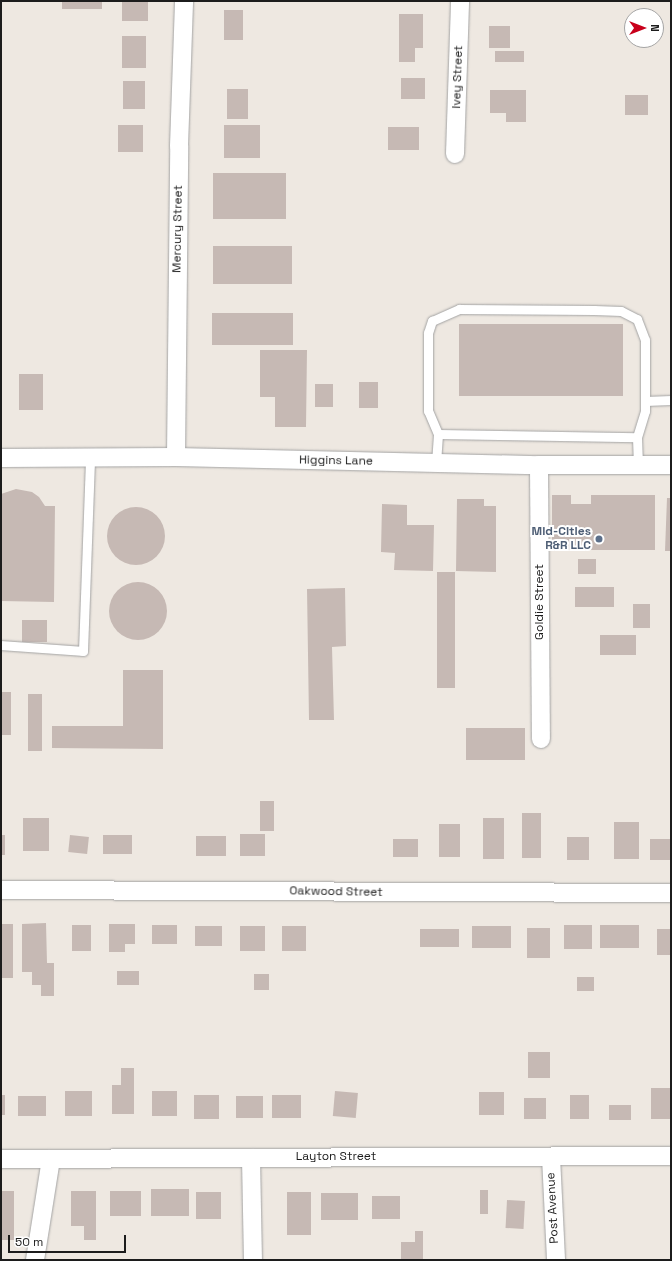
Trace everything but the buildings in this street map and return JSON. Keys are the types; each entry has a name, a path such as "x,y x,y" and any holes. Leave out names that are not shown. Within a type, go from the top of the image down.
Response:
{"street":[{"name":"Mercury Street","path":"176,457 179,146 184,1"},
{"name":"Ivey Street","path":"455,154 460,1"},
{"name":"Higgins Lane","path":"1,458 176,457 539,465 671,465"},
{"name":"Goldie Street","path":"539,465 541,739"},
{"name":"Oakwood Street","path":"1,890 671,894"},
{"name":"Post Avenue","path":"551,1156 556,1260"},
{"name":"Layton Street","path":"1,1159 671,1156"},
{"path":"252,1158 253,1260"},
{"path":"35,1260 51,1159"}],"lane":[{"path":"436,463 438,434 428,412 428,333 432,321 458,309 621,311 637,319 645,340 645,411 637,437 638,465"},
{"path":"645,401 671,400"},
{"path":"438,434 637,437"},
{"path":"1,645 83,651 90,458"}],"place":[{"name":"Mid-Cities R&R LLC","path":"599,539"}]}
